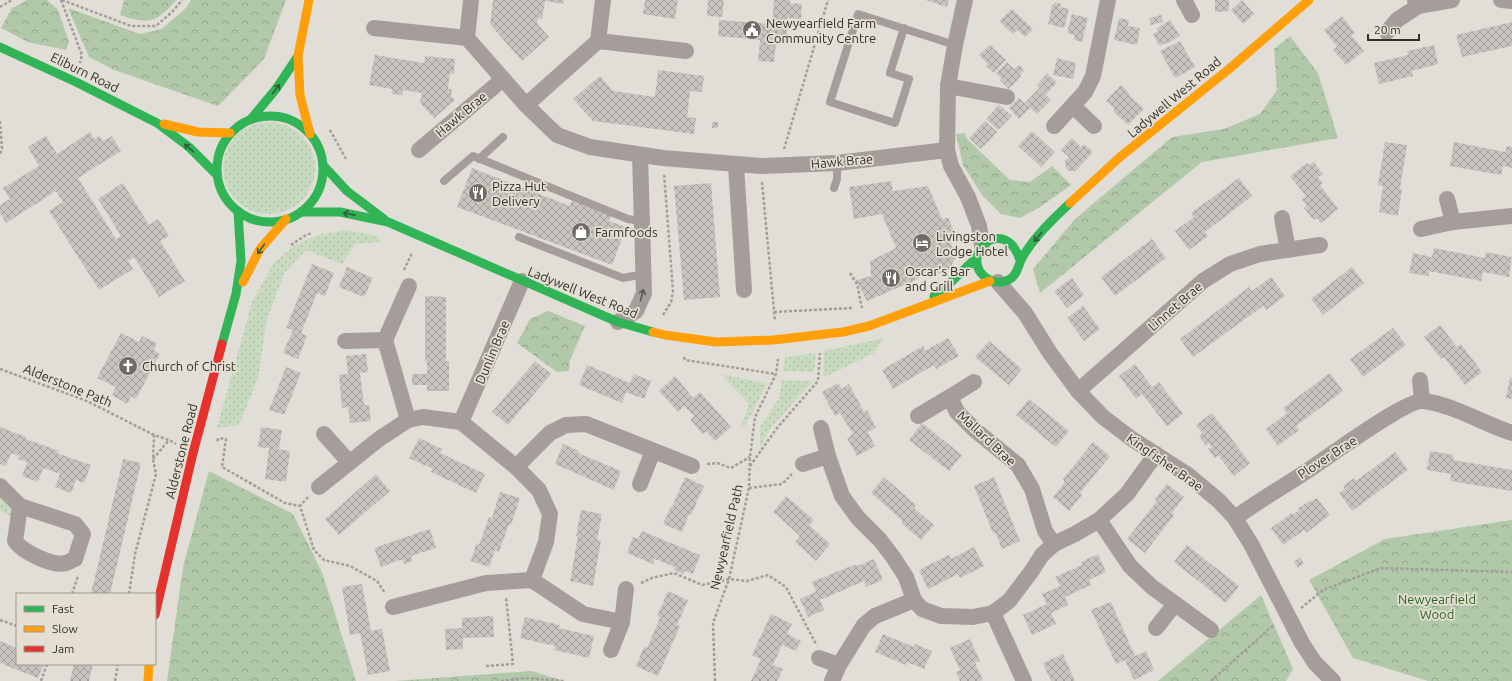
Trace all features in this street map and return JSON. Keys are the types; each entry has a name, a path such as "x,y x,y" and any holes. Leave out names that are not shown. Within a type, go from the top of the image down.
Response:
{"street":[{"path":"309,0 298,56 300,95 310,134"},
{"path":"374,28 467,38 471,0"},
{"path":"526,105 598,41 604,0"},
{"path":"965,0 948,86 946,150 951,166 968,197 979,226 979,252 977,264 979,271 994,281"},
{"path":"1054,126 1085,92 1093,76 1108,0"},
{"path":"1184,0 1192,15"},
{"name":"Ladywell West Road","path":"323,165 347,191 388,222 522,282 618,322 664,335 716,342 772,340 842,332 869,326 994,281 1007,280 1015,275 1018,270 1020,260 1057,214 1154,130 1230,68 1309,0"},
{"path":"1387,32 1397,20 1416,3 1452,0"},
{"path":"1501,0 1512,1"},
{"name":"Hawk Brae","path":"467,38 526,105 557,135 590,148 663,158 761,166 837,163 946,150"},
{"path":"598,41 686,51"},
{"name":"Eliburn Road","path":"0,47 76,82 157,123 189,147 217,175"},
{"path":"251,119 276,89 298,56"},
{"name":"Hawk Brae","path":"419,150 503,79"},
{"path":"948,86 1007,97"},
{"path":"1073,106 1094,126"},
{"path":"272,116 293,120 310,134 319,148 323,165 321,183 314,199 301,212 286,219 270,222 253,219 238,211 223,195 217,175 219,153 230,133 251,119 272,116"},
{"name":"Eliburn Road","path":"157,123 198,132 230,133"},
{"path":"618,322 636,311 644,293 640,155"},
{"path":"736,165 744,290"},
{"path":"968,197 1013,244 1018,251 1020,260"},
{"path":"1447,199 1453,222"},
{"name":"Alderstone Road","path":"156,611 193,453 236,294 242,261 238,211"},
{"name":"Ladywell West Road","path":"301,212 340,212 388,222"},
{"name":"Ladywell West Road","path":"1031,228 1057,214"},
{"path":"1421,229 1453,222 1512,216"},
{"path":"1282,218 1288,250"},
{"name":"Alderstone Road","path":"236,294 260,249 286,219"},
{"name":"Ladywell West Road","path":"919,308 948,286 987,242 1006,238"},
{"name":"Linnet Brae","path":"1078,391 1203,281 1230,264 1260,254 1320,245"},
{"name":"Kingfisher Brae","path":"1015,275 1018,295 1024,313"},
{"name":"Kingfisher Brae","path":"994,281 1024,313 1050,353 1078,391 1103,417 1188,475 1235,518 1251,544 1302,643 1315,663 1333,681"},
{"name":"Dunlin Brae","path":"462,422 522,282"},
{"path":"408,420 385,340 409,286"},
{"path":"345,341 385,340"},
{"path":"1420,380 1422,401 1442,406 1512,434"},
{"name":"Mallard Brae","path":"918,416 974,382"},
{"name":"Mallard Brae","path":"950,397 957,412 970,426 1018,465 1032,489 1045,531 1054,544"},
{"name":"Plover Brae","path":"1235,518 1259,500 1305,472 1390,416 1411,404 1422,401"},
{"path":"319,487 379,439 408,420 423,417 462,422 516,467 539,490 550,514 546,542 532,580"},
{"path":"516,467 550,433 566,425 586,424 692,466"},
{"path":"821,428 828,456 842,496 858,518 880,540 893,557 906,577 914,600 922,609 941,616 973,617 993,613 1009,601 1042,555 1054,544 1099,520 1127,494 1156,454"},
{"path":"324,434 349,462"},
{"path":"640,484 653,450"},
{"path":"802,464 828,456"},
{"path":"0,486 20,506 75,524 83,534 75,559 65,564 43,561 20,548 15,542 20,506"},
{"path":"1099,520 1130,566 1152,587 1210,630"},
{"path":"393,607 486,583 532,580 583,614 622,622"},
{"path":"611,650 622,622 626,589"},
{"path":"832,681 839,666 864,624 875,616 914,600"},
{"path":"1156,628 1175,604"},
{"path":"993,613 1024,681"},
{"path":"819,658 839,666"},
{"path":"148,681 149,665"}],"lane":[{"path":"904,28 890,73 909,80 895,123 830,102 858,14 904,28 955,45"},
{"path":"479,159 503,137"},
{"path":"444,181 474,156 628,220 642,220"},
{"path":"834,188 837,178 837,163"},
{"path":"519,237 623,278 644,274"}],"path":[{"path":"0,7 12,0"},
{"path":"62,0 131,26 156,26 173,11 182,0"},
{"path":"62,0 82,56 76,82"},
{"path":"779,166 828,0"},
{"path":"0,121 2,148 0,155"},
{"path":"329,129 346,160"},
{"path":"663,158 673,291 671,302 662,316 664,335"},
{"path":"761,166 775,322"},
{"path":"287,248 306,234 317,231"},
{"path":"409,286 401,276 420,237"},
{"path":"850,273 857,284 862,308 869,326"},
{"path":"774,312 862,308"},
{"path":"750,467 777,428 818,381 822,334"},
{"name":"Newyearfield Path","path":"715,681 714,623 729,579 749,488 750,457 755,417 776,374 779,354"},
{"name":"Alderstone Path","path":"0,369 87,401 154,435 169,440 153,459"},
{"path":"128,593 135,554 156,474 153,459 154,435"},
{"path":"215,445 219,438 226,439 222,467 285,503 300,506"},
{"path":"692,466 717,463 731,468 750,457"},
{"path":"749,488 782,484 802,464"},
{"path":"300,506 319,487"},
{"path":"300,506 314,550 324,560 350,566 377,581 393,607"},
{"path":"1211,681 1270,628 1289,618 1323,590 1381,568 1512,572"},
{"path":"626,589 652,578 674,573 702,585 729,579 747,581 768,575 786,587 816,642 819,658"},
{"path":"486,666 513,664 504,582"},
{"path":"0,620 16,626"},
{"path":"41,681 47,665"},
{"path":"115,681 118,665"},
{"path":"501,681 525,678 564,681"}],"green space":[{"path":"27,0 47,0 58,10 69,42 66,50 28,42 1,28 12,8"},
{"path":"124,0 176,0 163,13 151,20 145,21 120,15"},
{"path":"191,0 286,0 264,59 218,106 114,70 89,57 68,8 140,34 162,29 186,8"},
{"path":"1290,36 1318,73 1338,138 1202,162 1040,293 1033,269 1075,219 1172,137 1224,129 1260,114 1277,90 1274,49"},
{"path":"269,122 287,126 301,136 311,150 315,168 311,186 301,200 287,210 269,214 251,210 237,200 227,186 223,168 227,150 237,136 251,126"},
{"path":"965,133 966,138 1010,180 1030,182 1052,166 1071,185 1040,207 1020,218 1001,214 982,195 963,165 956,134"},
{"path":"346,230 378,236 380,242 355,244 342,264 306,250 285,272 267,319 258,378 239,425 217,428 252,302 273,264 295,245 318,235"},
{"path":"548,311 585,326 570,360 569,371 557,372 517,343 530,319"},
{"path":"884,338 874,353 823,378 824,351"},
{"path":"816,353 814,372 783,371 785,357"},
{"path":"721,374 767,384 745,426 741,427 749,404"},
{"path":"782,380 813,381 772,426 760,447 760,427 778,400"},
{"path":"209,471 293,514 322,572 356,681 167,681 183,567"},
{"path":"0,490 14,513 14,517 0,511"},
{"name":"Newyearfield Wood","path":"1512,520 1512,681 1428,681 1353,658 1309,580 1385,539"},
{"path":"1261,595 1293,669 1286,681 1158,681"},
{"path":"532,671 563,681 395,681"}],"building":[{"path":"493,0 564,0 563,4 545,1 542,19 538,18 537,23 549,37 522,61 490,24"},
{"path":"645,0 678,0 675,19 643,14"},
{"path":"708,0 724,0 722,17 707,16"},
{"name":"Newyearfield Farm Community Centre","path":"774,0 790,0 790,3 802,4 801,19 788,18 786,44 776,43 774,62 758,61 760,40 718,36 719,20 772,24"},
{"path":"926,0 949,0 947,7"},
{"path":"1215,0 1229,0 1229,11 1215,12"},
{"path":"1242,0 1254,14 1243,24 1231,10"},
{"path":"1054,2 1061,4 1060,7 1069,9 1064,28 1048,24"},
{"path":"1012,9 1033,29 1025,37 1017,30 1013,34 999,21"},
{"path":"1072,14 1088,18 1082,42 1074,40 1075,35 1067,33"},
{"path":"1161,15 1163,22 1151,25 1149,18"},
{"path":"1342,16 1355,33 1351,35 1364,51 1346,65 1333,50 1337,47 1324,30"},
{"path":"1119,18 1129,20 1128,26 1140,28 1137,45 1114,40"},
{"path":"1170,20 1180,36 1166,44 1165,43 1159,46 1153,34 1158,31 1157,28"},
{"path":"1512,22 1512,46 1462,57 1456,35"},
{"path":"1180,41 1195,67 1175,78 1160,51"},
{"path":"990,45 1006,60 994,73 986,66 988,64 979,55"},
{"path":"1434,45 1438,64 1412,71 1413,76 1379,84 1374,63 1408,55 1407,51"},
{"path":"375,55 424,63 425,56 455,59 454,74 450,73 448,89 452,89 451,96 455,100 434,118 420,103 422,93 403,90 402,95 392,94 392,89 369,85"},
{"path":"1057,58 1076,63 1073,79 1053,75"},
{"path":"1007,62 1014,69 1019,65 1024,70 1020,75 1021,76 1009,89 1000,80 1002,79 996,73"},
{"path":"658,70 704,76 702,92 690,91 687,117 696,118 694,134 593,121 573,99 600,76 613,91 655,97"},
{"path":"1047,73 1057,83 1046,94 1037,85"},
{"path":"1121,85 1144,109 1128,125 1113,111 1115,109 1106,101"},
{"path":"1039,88 1051,100 1037,114 1025,103"},
{"path":"1019,98 1030,108 1019,119 1009,108"},
{"path":"999,105 1012,116 998,130 986,119"},
{"path":"985,121 997,132 981,149 969,138"},
{"path":"712,122 718,122 718,128 712,128"},
{"path":"1032,131 1055,152 1041,167 1018,146"},
{"path":"90,132 94,139 99,136 103,141 112,136 121,151 78,178 116,239 121,236 98,199 123,183 149,225 158,219 169,236 160,241 185,281 159,297 134,257 128,261 133,269 99,290 49,211 63,202 56,191 6,223 0,213 0,205 10,199 3,188 39,166 28,147 46,136 57,154"},
{"path":"1072,138 1081,147 1084,144 1093,152 1076,171 1069,171 1066,168 1065,161 1069,157 1061,150"},
{"path":"1385,142 1407,145 1400,189 1402,189 1398,216 1379,212 1383,186 1378,185"},
{"path":"1454,142 1505,152 1507,146 1512,147 1512,168 1503,166 1501,175 1450,166"},
{"path":"1314,162 1323,174 1318,177 1323,183 1320,185 1338,209 1321,223 1317,218 1314,220 1304,208 1307,206 1302,199 1306,196 1290,176 1307,163 1309,165"},
{"path":"472,168 570,206 572,201 611,216 609,221 626,227 612,265 457,207"},
{"path":"1239,178 1252,196 1205,232 1208,236 1189,250 1175,231 1194,217 1191,213"},
{"name":"Livingston Lodge Hotel","path":"891,181 893,191 928,186 942,219 948,217 955,234 949,238 956,257 946,275 930,271 918,276 918,279 867,301 856,280 871,276 870,261 896,248 882,214 854,219 849,187"},
{"path":"711,183 720,297 684,300 674,186"},
{"path":"1152,239 1166,258 1115,296 1101,277"},
{"path":"1434,248 1485,258 1486,252 1512,257 1509,277 1483,272 1481,281 1429,271 1429,276 1409,273 1413,253 1432,257"},
{"path":"312,264 334,273 325,296 317,293 301,333 307,336 298,359 283,353 293,330 286,328"},
{"path":"347,267 373,278 364,297 339,287"},
{"path":"1352,267 1364,283 1323,315 1311,299"},
{"path":"1271,277 1285,296 1266,310 1263,306 1193,357 1180,339 1249,287 1252,291"},
{"path":"1072,278 1084,295 1067,308 1054,291"},
{"path":"425,296 446,297 446,361 449,361 449,391 427,391 427,385 412,385 412,374 427,374 427,361 425,361"},
{"path":"1083,306 1100,329 1084,341 1067,318"},
{"path":"1440,325 1457,347 1461,344 1482,372 1465,385 1444,357 1441,359 1424,337"},
{"path":"1393,328 1406,345 1363,377 1350,359"},
{"name":"Church of Christ","path":"121,333 139,342 142,336 157,343 154,350 160,354 136,399 131,396 127,404 112,395 116,387 97,378"},
{"path":"948,338 959,356 936,369 934,365 893,389 882,370 923,346 925,351"},
{"path":"989,341 1022,369 1009,385 975,357"},
{"path":"366,354 368,372 360,373 364,405 369,405 371,421 350,423 348,407 342,408 339,375 348,374 346,356"},
{"path":"535,361 551,374 508,425 492,412"},
{"path":"1135,364 1152,387 1159,382 1183,414 1167,426 1142,394 1136,399 1119,376"},
{"path":"587,365 630,383 634,374 651,381 644,399 626,392 622,403 579,385"},
{"path":"286,367 301,373 284,415 269,410"},
{"path":"1330,373 1343,391 1296,426 1299,430 1278,446 1266,429 1287,413 1283,408"},
{"path":"675,376 693,398 700,392 731,427 715,441 706,431 703,434 690,420 694,416 684,406 678,412 659,391"},
{"path":"1510,378 1512,378 1512,399 1506,398"},
{"path":"838,383 842,389 849,384 864,412 867,410 876,428 868,432 875,446 857,456 847,438 853,434 840,413 835,416 822,392"},
{"path":"1029,399 1069,431 1056,447 1016,415"},
{"path":"1212,413 1250,463 1234,476 1218,455 1215,458 1208,449 1212,447 1209,443 1206,446 1199,436 1202,433 1196,425"},
{"path":"922,423 962,455 949,471 909,440"},
{"path":"0,427 26,437 26,439 59,451 57,453 91,465 84,483 76,480 71,493 55,487 60,474 43,468 38,482 22,476 27,462 18,459 19,456 11,453 6,466 0,464"},
{"path":"261,427 282,430 279,449 290,451 286,482 265,479 269,448 258,447"},
{"path":"419,438 442,449 440,453 485,474 476,493 431,472 433,469 409,458"},
{"path":"1093,442 1110,456 1080,493 1082,495 1069,511 1053,497 1065,482 1063,479"},
{"path":"563,444 579,451 578,453 621,471 614,490 555,464"},
{"path":"1430,451 1454,455 1453,460 1512,470 1512,491 1450,481 1451,474 1427,470"},
{"path":"1395,452 1408,470 1352,511 1339,493 1345,489 1343,486 1354,478 1356,481"},
{"path":"123,459 141,463 110,593 91,593"},
{"path":"376,474 390,491 339,535 325,519"},
{"path":"685,477 704,486 691,515 689,514 682,532 663,524"},
{"path":"884,477 916,505 914,508 934,525 921,540 901,523 903,521 871,493"},
{"path":"994,477 1020,541 1002,549 995,532 993,533 974,486"},
{"path":"1167,484 1184,497 1172,513 1174,515 1145,553 1127,539 1157,501 1155,499"},
{"path":"500,492 520,498 511,525 509,524 499,552 495,550 489,567 471,561 476,544 479,545 489,517 492,518"},
{"path":"786,496 814,520 809,525 830,544 816,561 795,542 800,536 773,512"},
{"path":"1317,498 1330,515 1306,533 1304,530 1283,545 1271,528 1292,513 1293,515 1300,510 1298,509 1309,501 1310,502"},
{"path":"581,510 602,514 597,540 601,541 593,586 570,581"},
{"path":"430,529 436,548 411,556 413,561 404,564 403,559 381,567 374,548"},
{"path":"642,531 700,555 693,574 684,571 683,574 674,570 675,567 655,559 653,564 627,553 633,537 638,539"},
{"path":"1187,545 1239,586 1226,603 1174,562"},
{"path":"974,547 984,566 960,578 958,574 928,589 919,570 949,555 951,559"},
{"path":"1098,554 1106,572 1089,580 1091,585 1065,597 1068,605 1051,613 1056,624 1032,635 1023,615 1047,604 1042,594 1060,586 1055,577 1082,565 1081,562"},
{"path":"1300,557 1304,563 1298,568 1294,562"},
{"path":"874,559 883,580 866,587 864,581 820,600 824,610 808,617 800,599 816,592 812,582 856,564 857,566"},
{"path":"362,584 371,631 382,629 390,671 368,675 360,633 350,635 342,587"},
{"path":"668,591 688,600 677,625 680,626 658,676 636,666 644,647 647,648 660,618 657,616"},
{"path":"1111,602 1135,656 1146,651 1154,670 1134,680 1125,660 1116,664 1091,610"},
{"path":"771,614 792,624 787,634 801,641 796,651 782,645 773,665 783,669 777,681 751,681 761,659 752,655"},
{"path":"493,616 494,637 463,638 463,649 446,650 445,629 462,628 462,618"},
{"path":"525,617 560,625 559,628 594,636 589,658 554,650 555,646 520,638"},
{"path":"883,634 914,647 915,644 932,651 924,669 907,662 906,665 875,652"},
{"path":"970,639 980,661 975,663 983,680 960,681 956,672 960,670 950,648"},
{"path":"0,641 16,648 16,665 44,665 38,678 0,663"},
{"path":"1063,654 1075,681 1051,681 1043,663"},
{"path":"74,665 93,665 89,681 70,681"}],"traffic: fast":[{"path":"0,47 76,82 157,123 189,147 217,175"},
{"path":"251,119 276,89 298,56"},
{"path":"270,116 290,120 307,132 319,149 323,169 319,189 307,206 290,218 270,222 250,218 233,206 221,189 217,169 221,149 233,132 250,120 270,116"},
{"path":"323,165 347,191 384,219"},
{"path":"1020,260 1017,252 1011,244 1006,240 1001,239 990,240 986,243 982,247 977,258 980,271 988,279 994,282 1007,281 1015,275 1022,258 1032,243 1050,222 1070,203"},
{"path":"222,344 236,294 241,261 238,211"},
{"path":"301,212 340,212 388,222 618,322 653,332"},
{"path":"934,296 947,286 977,257"}],"traffic: slow":[{"path":"309,0 298,56 300,95 310,134"},
{"path":"1070,203 1120,157 1229,69 1309,0"},
{"path":"164,124 198,132 230,133"},
{"path":"243,282 260,249 286,219"},
{"path":"653,332 716,342 773,340 843,332 869,326 990,281"},
{"path":"148,681 149,665"}],"traffic: jam":[{"path":"156,611 193,453 222,344"}],"place":[{"name":"Newyearfield Farm Community Centre","path":"752,30"},
{"name":"Pizza Hut Delivery","path":"478,193"},
{"name":"Farmfoods","path":"581,232"},
{"name":"Livingston Lodge Hotel","path":"922,243"},
{"name":"Oscar's Bar and Grill","path":"891,278"},
{"name":"Church of Christ","path":"128,366"}]}
